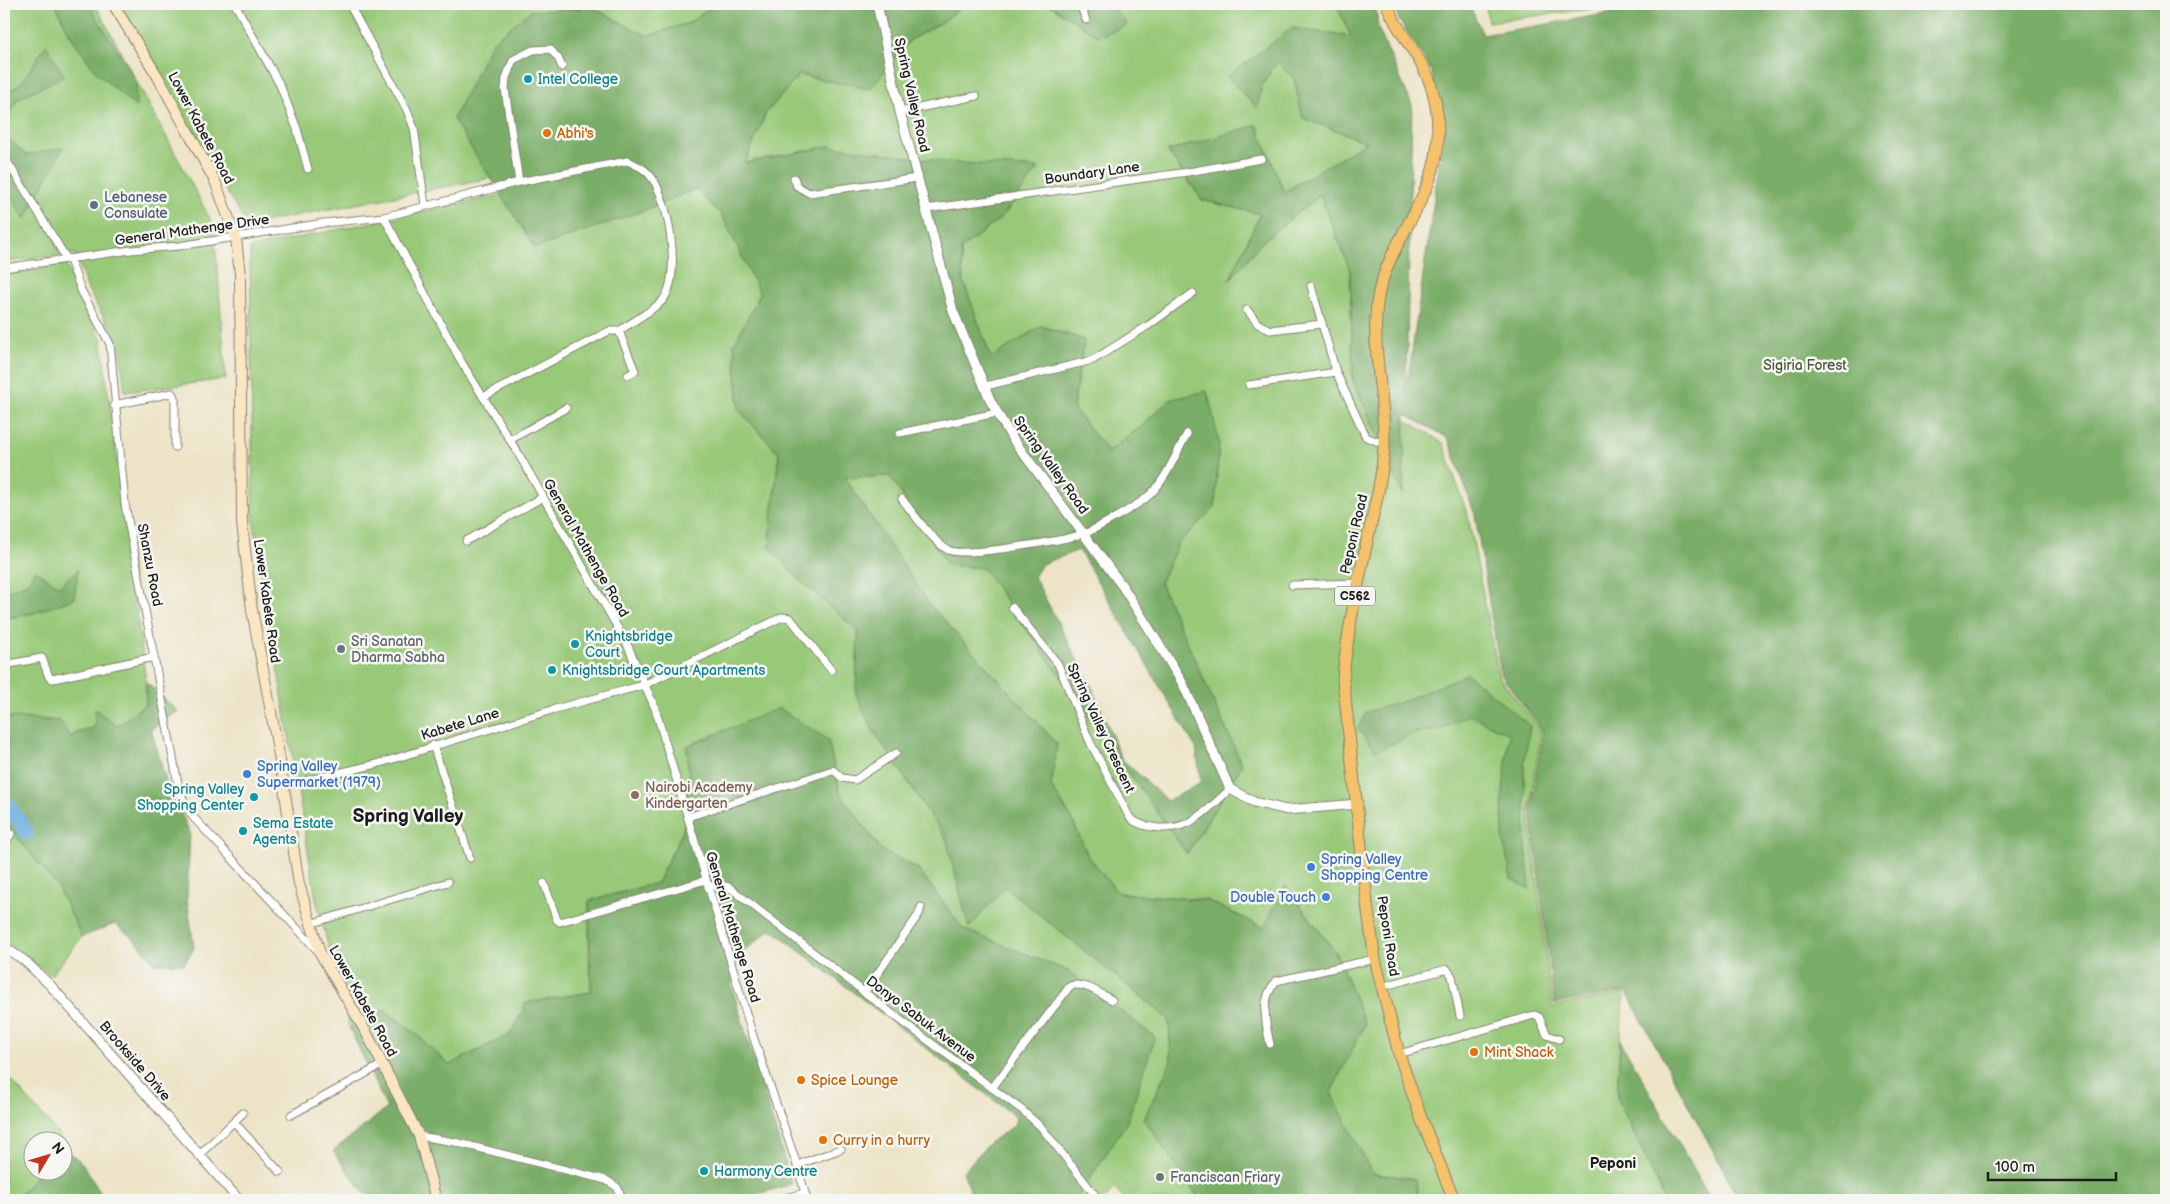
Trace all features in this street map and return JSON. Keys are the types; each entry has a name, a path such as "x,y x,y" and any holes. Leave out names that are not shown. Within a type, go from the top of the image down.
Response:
{"main road":[{"name":"Lower Kabete Road","path":"112,4 158,77 216,181 236,238 241,284 242,523 252,610 299,884 320,953 383,1064 419,1136 436,1200"},
{"name":"Peponi Road","path":"1388,4 1396,23 1429,80 1435,104 1438,132 1430,182 1389,262 1378,298 1376,342 1384,444 1379,492 1358,583 1345,655 1343,679 1374,959 1398,1054 1420,1118 1454,1200"}],"street":[{"path":"235,4 280,84 308,169"},
{"path":"349,4 407,110 414,128 425,205"},
{"name":"Spring Valley Road","path":"877,4 900,112 953,311 986,386 991,402 1012,438 1123,587 1183,684 1230,790"},
{"path":"1080,4 1086,20"},
{"path":"519,182 505,90 508,72 513,60 533,50 550,49 558,58 562,68"},
{"path":"900,112 976,96"},
{"name":"Shanzu Road","path":"4,156 63,254 70,260 81,290 110,344 114,405 125,504 178,784 185,805 193,817 320,953"},
{"name":"Boundary Lane","path":"926,209 1188,172 1261,159"},
{"name":"General Mathenge Drive","path":"4,268 131,250 236,238 324,223 384,217 519,182 627,161 642,168 654,179 670,223 670,283 663,300 618,331"},
{"path":"794,178 797,186 809,193 918,178"},
{"name":"General Mathenge Road","path":"384,217 462,363 510,440 627,644 655,708 752,1033 798,1165 806,1197"},
{"path":"1311,286 1336,372 1366,437 1384,444"},
{"path":"986,386 1093,360 1149,325 1192,293"},
{"path":"1247,310 1258,324 1270,330 1322,324"},
{"path":"484,397 609,331 618,331 635,371 628,375"},
{"path":"1248,385 1336,372"},
{"path":"114,405 172,393 175,400 175,447"},
{"path":"510,440 566,408"},
{"path":"900,432 997,413"},
{"path":"902,499 927,529 948,550 964,552 1014,548 1084,533 1146,498 1160,482 1187,434"},
{"path":"466,541 543,497"},
{"path":"1292,586 1358,583"},
{"name":"Spring Valley Crescent","path":"1012,607 1058,664 1090,742 1130,818 1144,826 1164,828 1180,826 1191,822 1230,790"},
{"name":"Kabete Lane","path":"283,786 377,764 433,745 644,685 782,617 790,618 831,670"},
{"path":"4,665 42,658 49,677 53,679 154,657"},
{"path":"433,745 470,858"},
{"path":"688,817 833,770 842,778 855,780 896,754"},
{"path":"1230,790 1254,802 1287,810 1358,804"},
{"path":"4,845 11,834"},
{"path":"310,924 448,882"},
{"path":"544,883 557,920 560,922 707,884"},
{"name":"Donyo Sabuk Avenue","path":"707,884 719,884 729,887 864,993 992,1088 1041,1127 1099,1200"},
{"path":"864,993 919,914 921,907"},
{"name":"Brookside Drive","path":"4,947 26,961 51,986 238,1200"},
{"path":"1270,1044 1265,1006 1269,991 1276,980 1374,959"},
{"path":"1381,987 1447,969 1452,976 1460,1016"},
{"path":"992,1088 1070,986 1082,985 1112,1000"},
{"path":"1398,1054 1534,1014 1539,1017 1547,1035 1559,1039"},
{"path":"291,1115 383,1064"},
{"path":"199,1155 243,1113"},
{"path":"234,1122 280,1172"},
{"path":"419,1136 455,1142 606,1180 617,1186 623,1200"},
{"path":"798,1165 841,1149"},
{"path":"776,1200 806,1197"}],"green space":[{"path":"4,4 95,4 214,226 226,379 125,392 119,343 88,290 75,254 4,262"},
{"path":"55,4 88,4 136,80 136,107 96,72 70,35"},
{"path":"112,4 715,4 689,23 647,36 593,8 453,119 491,178 247,225"},
{"path":"715,4 842,4 852,7 892,4 965,4 945,20 910,40 870,89 799,75 766,113 745,163 830,146 946,162 1039,168 1002,217 961,249 963,280 991,358 1041,326 1084,340 1073,408 1108,452 1142,426 1169,400 1207,391 1219,442 1215,507 1178,544 1160,583 1242,765 1187,854 983,568 948,565 890,476 845,478 929,604 1057,744 1051,786 1072,819 1088,856 1118,893 1206,900 1264,928 1285,886 1336,953 1365,1024 1331,1092 1372,1173 1415,1179 1419,1200 1200,1200 1144,1119 1171,1061 1169,1019 1005,887 969,928 946,838 873,730 856,694 858,631 801,581 769,547 779,453 739,410 734,344 760,294 722,215 695,189 648,209 535,248 453,119 492,42 530,11 593,8 647,36 689,23","holes":["1079,550 1196,748 1201,783 1167,801 1121,758 1093,689 1034,577 1042,564"]},
{"path":"965,4 1048,4 1098,36 1127,25 1110,4 1336,4 1352,37 1292,28 1262,85 1277,62 1294,79 1303,118 1367,142 1284,192 1257,125 1168,152 1202,200 1260,214 1230,279 1262,242 1320,195 1350,270 1353,380 1403,493 1405,419 1443,443 1468,516 1499,677 1541,731 1529,813 1552,1007 1625,993 1617,1097 1665,1200 1419,1200 1415,1179 1372,1173 1330,1092 1365,1024 1336,953 1286,886 1265,928 1206,900 1118,893 1088,856 1072,819 1051,786 1057,744 929,604 844,477 890,476 948,565 983,568 1187,854 1242,765 1160,583 1178,544 1215,507 1169,400 1142,426 1108,452 1073,408 1084,340 1041,326 991,359 963,280 961,249 1002,217 1039,168 946,162 830,146 745,163 766,113 799,75 870,88 910,40 945,20"},
{"path":"1048,4 1110,4 1127,25 1098,36"},
{"name":"Sigiria Forest","path":"1336,4 1376,4 1378,28 1412,105 1406,393 1444,130 1431,70 1399,20 1394,4 1469,4 1483,35 1664,4 2166,4 2166,1200 1740,1200 1626,991 1554,1004 1531,811 1543,731 1501,675 1475,515 1448,438 1405,414 1403,495 1353,380 1350,270 1320,195 1262,242 1229,281 1260,214 1202,200 1168,151 1257,125 1284,192 1366,142 1303,118 1294,79 1277,62 1262,85 1257,108 1227,77 1292,28 1351,37"},
{"path":"1486,4 1629,4 1488,22"},
{"path":"46,45 64,76 17,99 4,128 4,95 22,82"},
{"path":"4,134 26,155 63,148 25,219 4,186"},
{"path":"695,189 722,215 761,294 734,344 739,410 779,453 769,547 801,581 858,631 856,694 873,730 946,838 969,927 1005,886 1169,1019 1171,1061 1144,1119 1200,1200 1124,1200 1115,1187 1104,1200 1079,1200 1077,1198 1068,971 963,929 918,869 881,850 840,793 828,740 687,747 689,779 683,831 657,883 589,901 589,959 592,992 526,1003 511,1034 449,1065 415,1033 385,1010 350,1029 316,899 253,520 250,248 501,195 535,248 648,209"},
{"path":"66,264 79,297 101,338 146,682 146,704 117,726 95,727 70,736 60,721 4,717 4,275"},
{"path":"35,570 59,586 78,570 74,599 34,613 4,619 4,593 28,582"},
{"path":"1467,674 1530,726 1524,764 1526,844 1530,889 1511,879 1503,837 1502,800 1509,734 1469,715 1440,730 1416,733 1376,751 1358,729 1366,712 1401,702"},
{"path":"146,682 178,711 151,729 167,784 190,832 187,897 194,948 184,964 155,963 135,940 115,924 82,937 57,886 4,821 4,717 60,721 70,736 95,727 95,709 117,726 146,704"},
{"path":"779,708 828,740 840,793 881,850 918,869 963,929 1068,971 1155,1037 1127,1122 1077,1198 1079,1200 974,1200 963,1172 990,1142 1014,1126 1016,1117 771,929 738,956 731,985 792,1184 737,1200 386,1200 363,1192 333,1151 387,1108 350,1029 385,1010 415,1033 449,1065 511,1034 526,1003 591,992 589,901 657,883 683,831 689,779 687,746"},
{"path":"4,821 57,886 82,937 51,975 4,942"},
{"path":"1620,1040 1711,1200 1665,1200 1617,1097"},
{"path":"4,1072 57,1132 22,1132 22,1182 72,1182 72,1155 102,1200 4,1200"},
{"path":"72,1155 82,1163 105,1200 9,1200 24,1191 31,1182 72,1182"}],"water":[{"path":"604,580 607,586 611,584 621,602 615,605 601,582"}],"waterway":[{"path":"4,799 27,833"}],"place":[{"name":"Intel College","path":"528,79"},
{"name":"Abhi's","path":"547,133"},
{"name":"Lebanese Consulate","path":"94,205"},
{"name":"Knightsbridge Court","path":"575,644"},
{"name":"Sri Sanatan Dharma Sabha","path":"341,649"},
{"name":"Knightsbridge Court Apartments","path":"552,670"},
{"name":"Spring Valley Supermarket (1979)","path":"247,774"},
{"name":"Nairobi Academy Kindergarten","path":"635,795"},
{"name":"Spring Valley Shopping Center","path":"254,797"},
{"name":"Sema Estate Agents","path":"243,831"},
{"name":"Spring Valley Shopping Centre","path":"1311,867"},
{"name":"Double Touch","path":"1326,897"},
{"name":"Mint Shack","path":"1474,1052"},
{"name":"Spice Lounge","path":"801,1080"},
{"name":"Curry in a hurry","path":"823,1140"},
{"name":"Harmony Centre","path":"704,1171"},
{"name":"Franciscan Friary","path":"1160,1177"}],"district":[{"name":"Spring Valley","path":"408,816"},
{"name":"Peponi","path":"1613,1163"}]}
